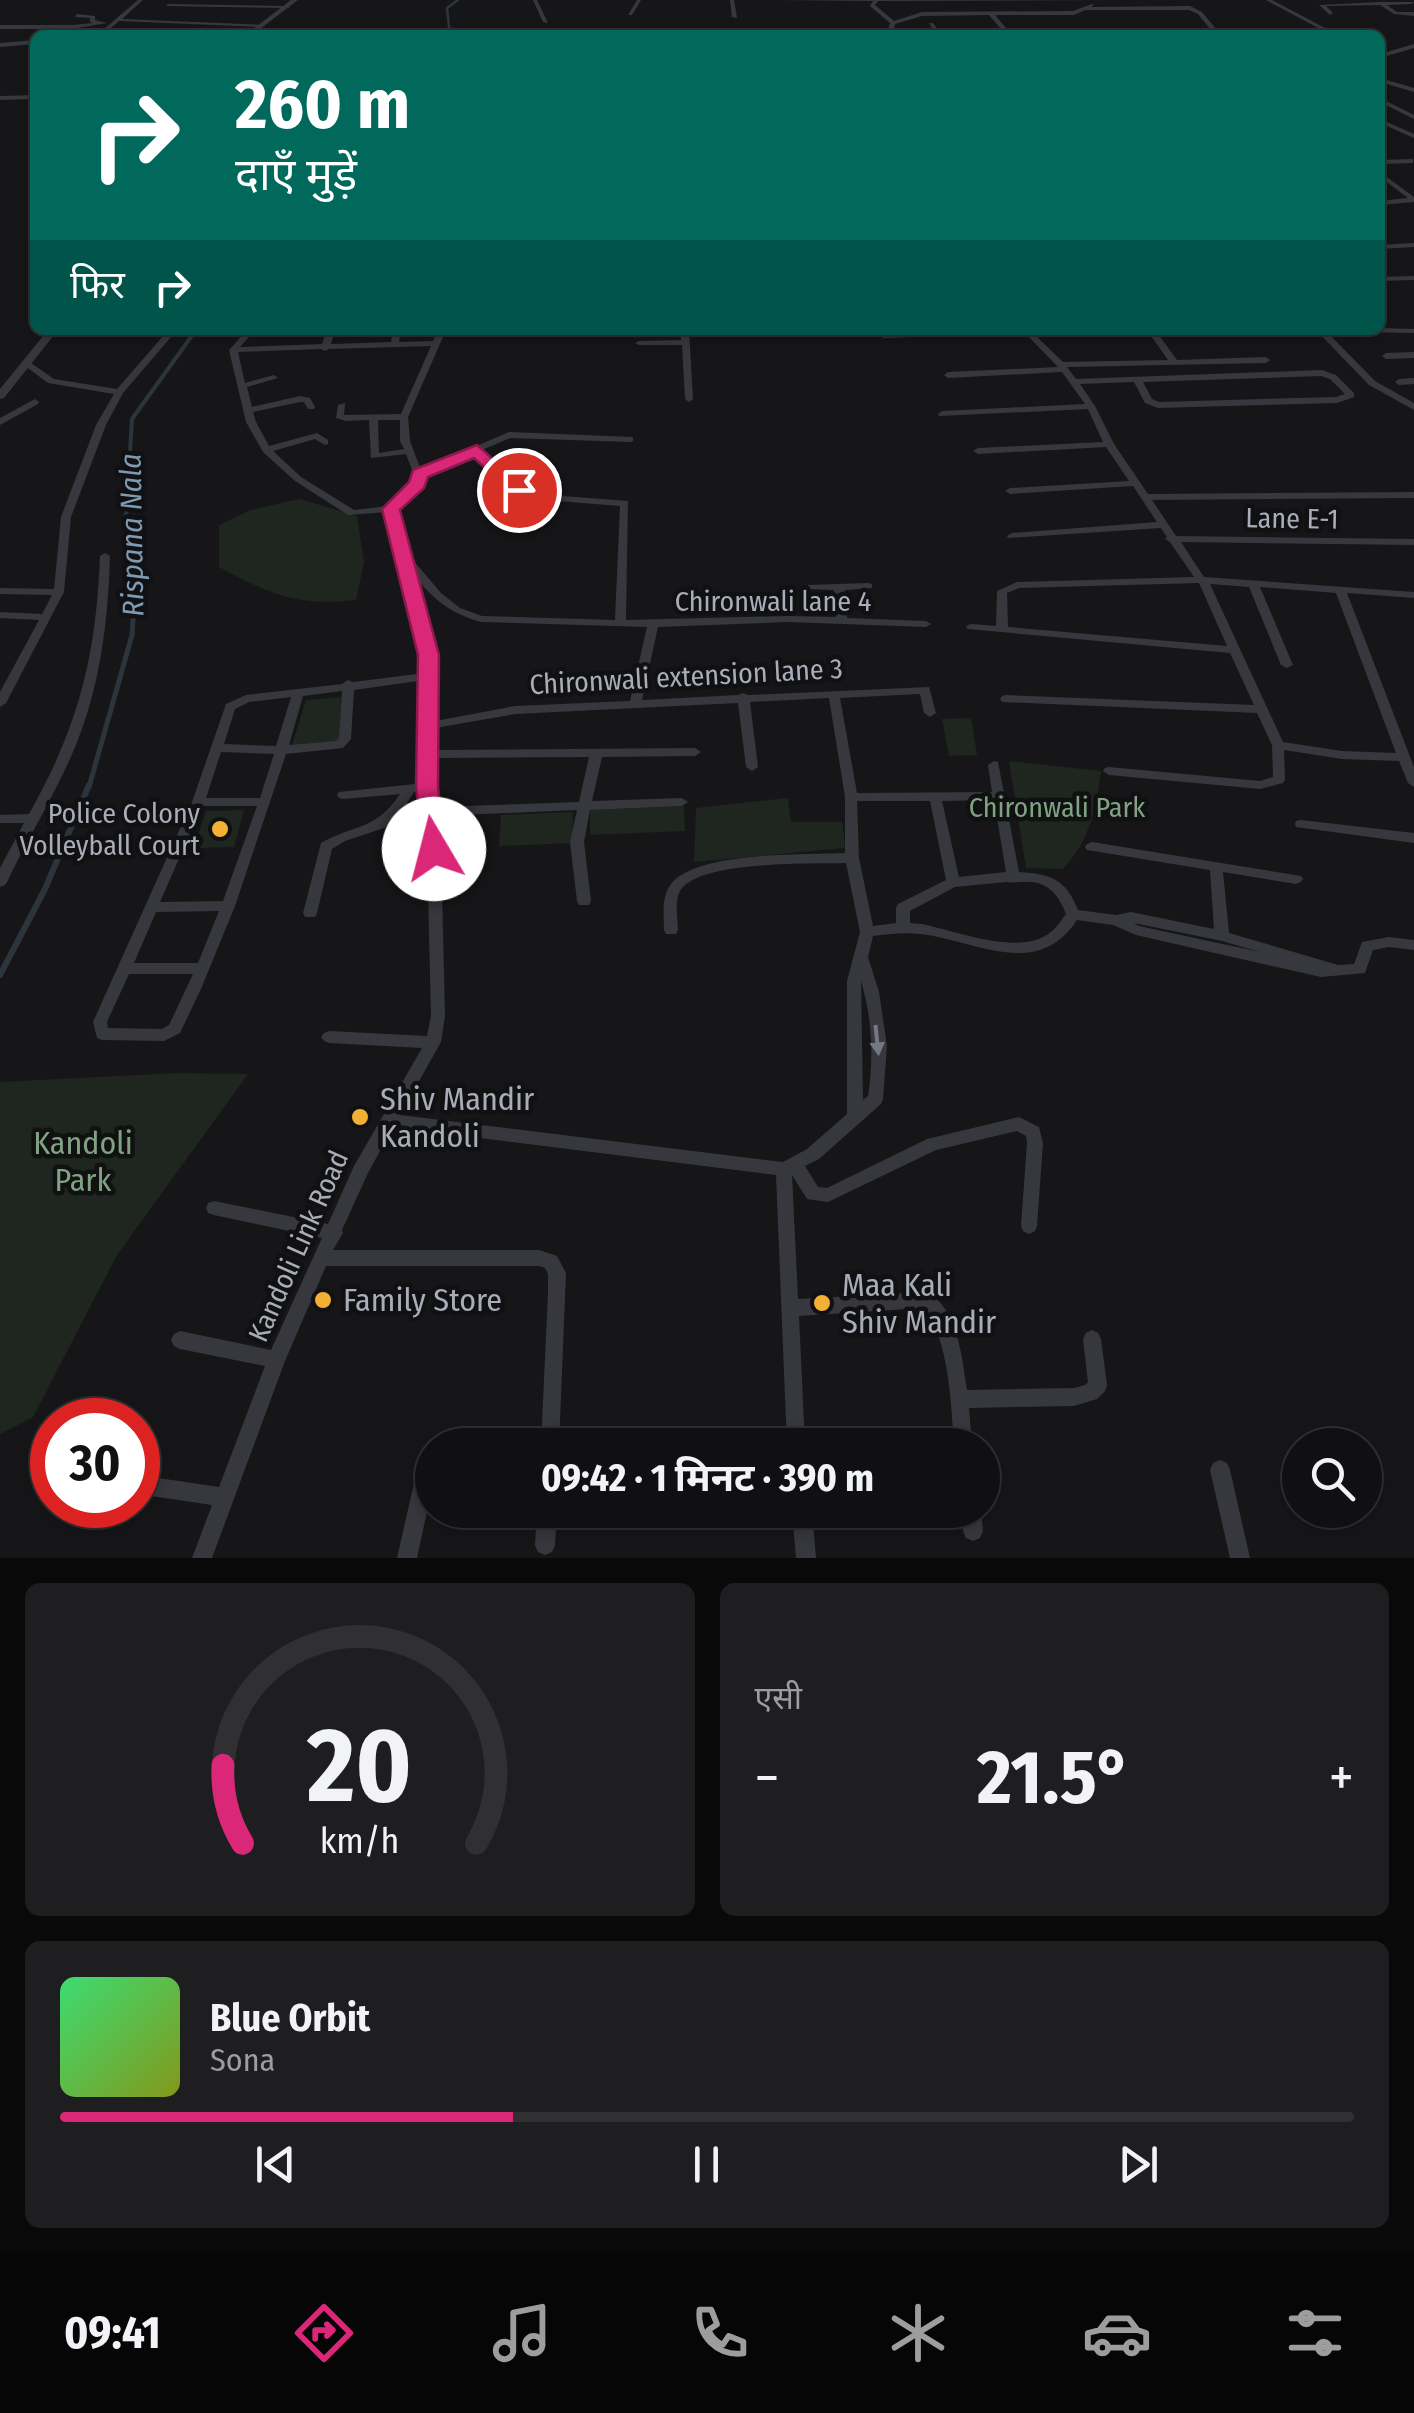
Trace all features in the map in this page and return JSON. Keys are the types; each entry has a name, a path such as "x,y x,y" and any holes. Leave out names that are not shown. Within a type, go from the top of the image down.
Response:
{"street":[{"path":"121,20 141,0"},
{"path":"256,30 294,0"},
{"path":"536,0 546,22"},
{"path":"630,14 638,0"},
{"path":"732,0 736,17"},
{"path":"778,0 1108,0"},
{"path":"1086,9 1099,0"},
{"path":"1170,0 1200,13 1214,30"},
{"path":"1268,0 1324,28"},
{"path":"876,1 872,5 892,22"},
{"path":"1330,13 1321,5 1412,2"},
{"path":"168,6 235,3 287,8"},
{"path":"1380,4 1396,13 1414,14"},
{"path":"892,22 922,14 1190,8"},
{"path":"992,14 1003,30"},
{"path":"77,16 107,23"},
{"path":"0,26 84,29 121,20 262,26"},
{"path":"1112,21 1116,30"},
{"path":"890,30 892,22"},
{"path":"1251,22 1262,30"},
{"path":"103,30 107,23"},
{"path":"931,24 936,30"},
{"path":"0,45 30,42"},
{"path":"1385,55 1414,46"},
{"path":"1385,81 1414,90"},
{"path":"0,98 30,97"},
{"path":"1385,102 1413,116"},
{"path":"1385,123 1414,136"},
{"path":"1385,162 1412,162"},
{"path":"1385,179 1414,200"},
{"path":"1385,203 1414,200"},
{"path":"1385,246 1414,245"},
{"path":"1385,280 1414,278"},
{"path":"1385,330 1414,331"},
{"path":"0,396 49,335"},
{"path":"233,350 246,335"},
{"path":"325,349 329,335"},
{"path":"394,346 396,335"},
{"path":"685,335 689,399"},
{"path":"884,336 908,335"},
{"path":"1031,335 1063,367 1091,406 1109,444 1202,581 1278,745 1279,780 1260,785 1110,771"},
{"path":"1155,335 1174,362"},
{"path":"1325,335 1372,383 1414,407"},
{"path":"0,703 59,592 66,518 101,425 119,392 168,337"},
{"path":"233,350 394,346 439,337"},
{"path":"233,350 248,411 266,450 298,479 352,513 391,509 418,484 420,474 408,451 404,417 439,337"},
{"path":"639,343 686,342"},
{"path":"1386,356 1414,355"},
{"path":"948,375 1266,360"},
{"path":"25,363 51,380 119,392"},
{"path":"1073,382 1322,374 1332,377 1351,395 1338,400 1158,405 1148,401 1138,382"},
{"path":"1235,377 1253,401"},
{"path":"242,386 274,378"},
{"path":"1400,382 1414,381"},
{"path":"248,411 300,399 307,400 310,407"},
{"path":"0,422 35,402"},
{"path":"342,405 341,417 404,417"},
{"path":"942,414 1091,406"},
{"path":"373,419 374,456 408,451"},
{"path":"420,474 509,434 630,439"},
{"path":"266,450 318,436 325,442"},
{"path":"978,452 1109,444"},
{"path":"477,450 519,490 535,498 625,503 620,623"},
{"path":"1010,491 1135,483"},
{"path":"1144,498 1414,495"},
{"name":"Kandoli Link Road","path":"202,1558 276,1360 360,1171 433,1042 438,998 434,849 427,787 431,676 391,509"},
{"path":"1012,536 1162,524"},
{"name":"Lane E-1","path":"1170,539 1414,542"},
{"name":"Chironwali lane 4","path":"401,551 442,602 464,616 481,620 926,624"},
{"path":"0,882 76,733 93,678 104,596 104,556"},
{"path":"1002,629 1002,591 1017,585 1202,581 1414,595"},
{"path":"1254,585 1286,665"},
{"path":"812,587 868,586"},
{"path":"839,587 842,621"},
{"path":"1340,589 1413,778"},
{"path":"0,591 59,592"},
{"path":"0,615 45,616"},
{"path":"635,705 653,624"},
{"path":"972,628 1233,650"},
{"path":"298,692 282,750 226,906 170,1032 106,1036 100,1032 100,1022 198,802 232,704 298,692 348,684 431,676"},
{"path":"217,748 282,750 333,747 344,742 348,684"},
{"name":"Chironwali extension lane 3","path":"428,726 515,710 925,690 930,712"},
{"path":"834,694 851,797 852,858 867,932 854,980 855,1117"},
{"path":"744,697 752,766"},
{"path":"1006,699 1262,709"},
{"path":"1278,745 1403,758"},
{"path":"430,754 695,752"},
{"path":"584,901 577,842 596,754"},
{"path":"994,765 1014,879"},
{"path":"342,795 427,787"},
{"path":"310,913 326,846 343,836 383,826 410,789"},
{"path":"851,797 999,796"},
{"path":"934,797 953,882"},
{"path":"198,802 264,802"},
{"path":"428,812 682,802"},
{"path":"0,819 30,818"},
{"path":"1300,824 1414,838"},
{"path":"1092,846 1296,879"},
{"path":"671,930 670,899 674,889 679,881 702,870 852,858"},
{"path":"1216,866 1222,936"},
{"path":"867,932 903,927 994,946 1027,947 1055,938 1068,926 1073,914 1062,889 1052,883 1014,879 953,882 903,908 903,927"},
{"path":"153,907 226,906"},
{"path":"1073,914 1116,920 1136,930 1321,971 1360,969 1371,944 1414,945"},
{"path":"1116,920 1131,917 1222,936 1321,962 1336,970"},
{"path":"388,1120 789,1167 813,1154 875,1098 880,1077 870,980 860,956"},
{"path":"127,968 201,969"},
{"path":"328,1037 433,1042"},
{"path":"789,1167 812,1194 828,1196 933,1144 1019,1124 1032,1132 1035,1143 1030,1226"},
{"path":"789,1167 795,1428"},
{"path":"214,1208 335,1233"},
{"path":"322,1258 539,1258 551,1262 557,1273 557,1293 551,1428"},
{"path":"790,1308 926,1300 934,1304 944,1326 960,1399 962,1428"},
{"path":"960,1399 1074,1397 1090,1393 1098,1386 1092,1339"},
{"path":"180,1340 276,1360"},
{"path":"1220,1470 1240,1558"},
{"path":"160,1488 222,1498"},
{"path":"407,1558 415,1523"},
{"path":"545,1545 546,1528"},
{"path":"804,1528 806,1558"}],"green space":[{"path":"300,499 357,516 364,562 356,600 300,600 253,585 219,567 219,525 251,510"},
{"path":"341,697 340,741 292,745 306,700"},
{"path":"971,718 977,755 949,756 942,719"},
{"name":"Chironwali Park","path":"1009,761 1101,771 1090,823 1080,847 1063,869 1026,868"},
{"path":"788,798 791,822 842,822 845,848 694,862 696,808"},
{"path":"684,806 685,831 590,835 590,810"},
{"name":"Police Colony Volleyball Court","path":"244,810 234,847 194,848 206,811"},
{"path":"573,812 572,843 499,846 501,815"},
{"name":"Kandoli Park","path":"177,1073 248,1074 117,1255 43,1398 30,1398 30,1419 0,1434 0,1082"}],"waterway":[{"name":"Rispana Nala","path":"451,30 447,8 458,0"},
{"name":"Rispana Nala","path":"126,516 132,419 192,335"},
{"name":"Rispana Nala","path":"89,787 132,635 136,577 126,516"},
{"name":"Rispana Nala","path":"0,975 45,889 89,785"}],"place":[{"name":"Police Colony Volleyball Court","path":"220,829"},
{"name":"Shiv Mandir Kandoli","path":"360,1117"},
{"name":"Family Store","path":"323,1300"},
{"name":"Maa Kali Shiv Mandir","path":"822,1303"}],"route":[{"path":"434,849 427,787 429,655 391,509 418,484 420,474 477,450 519,490"}]}
